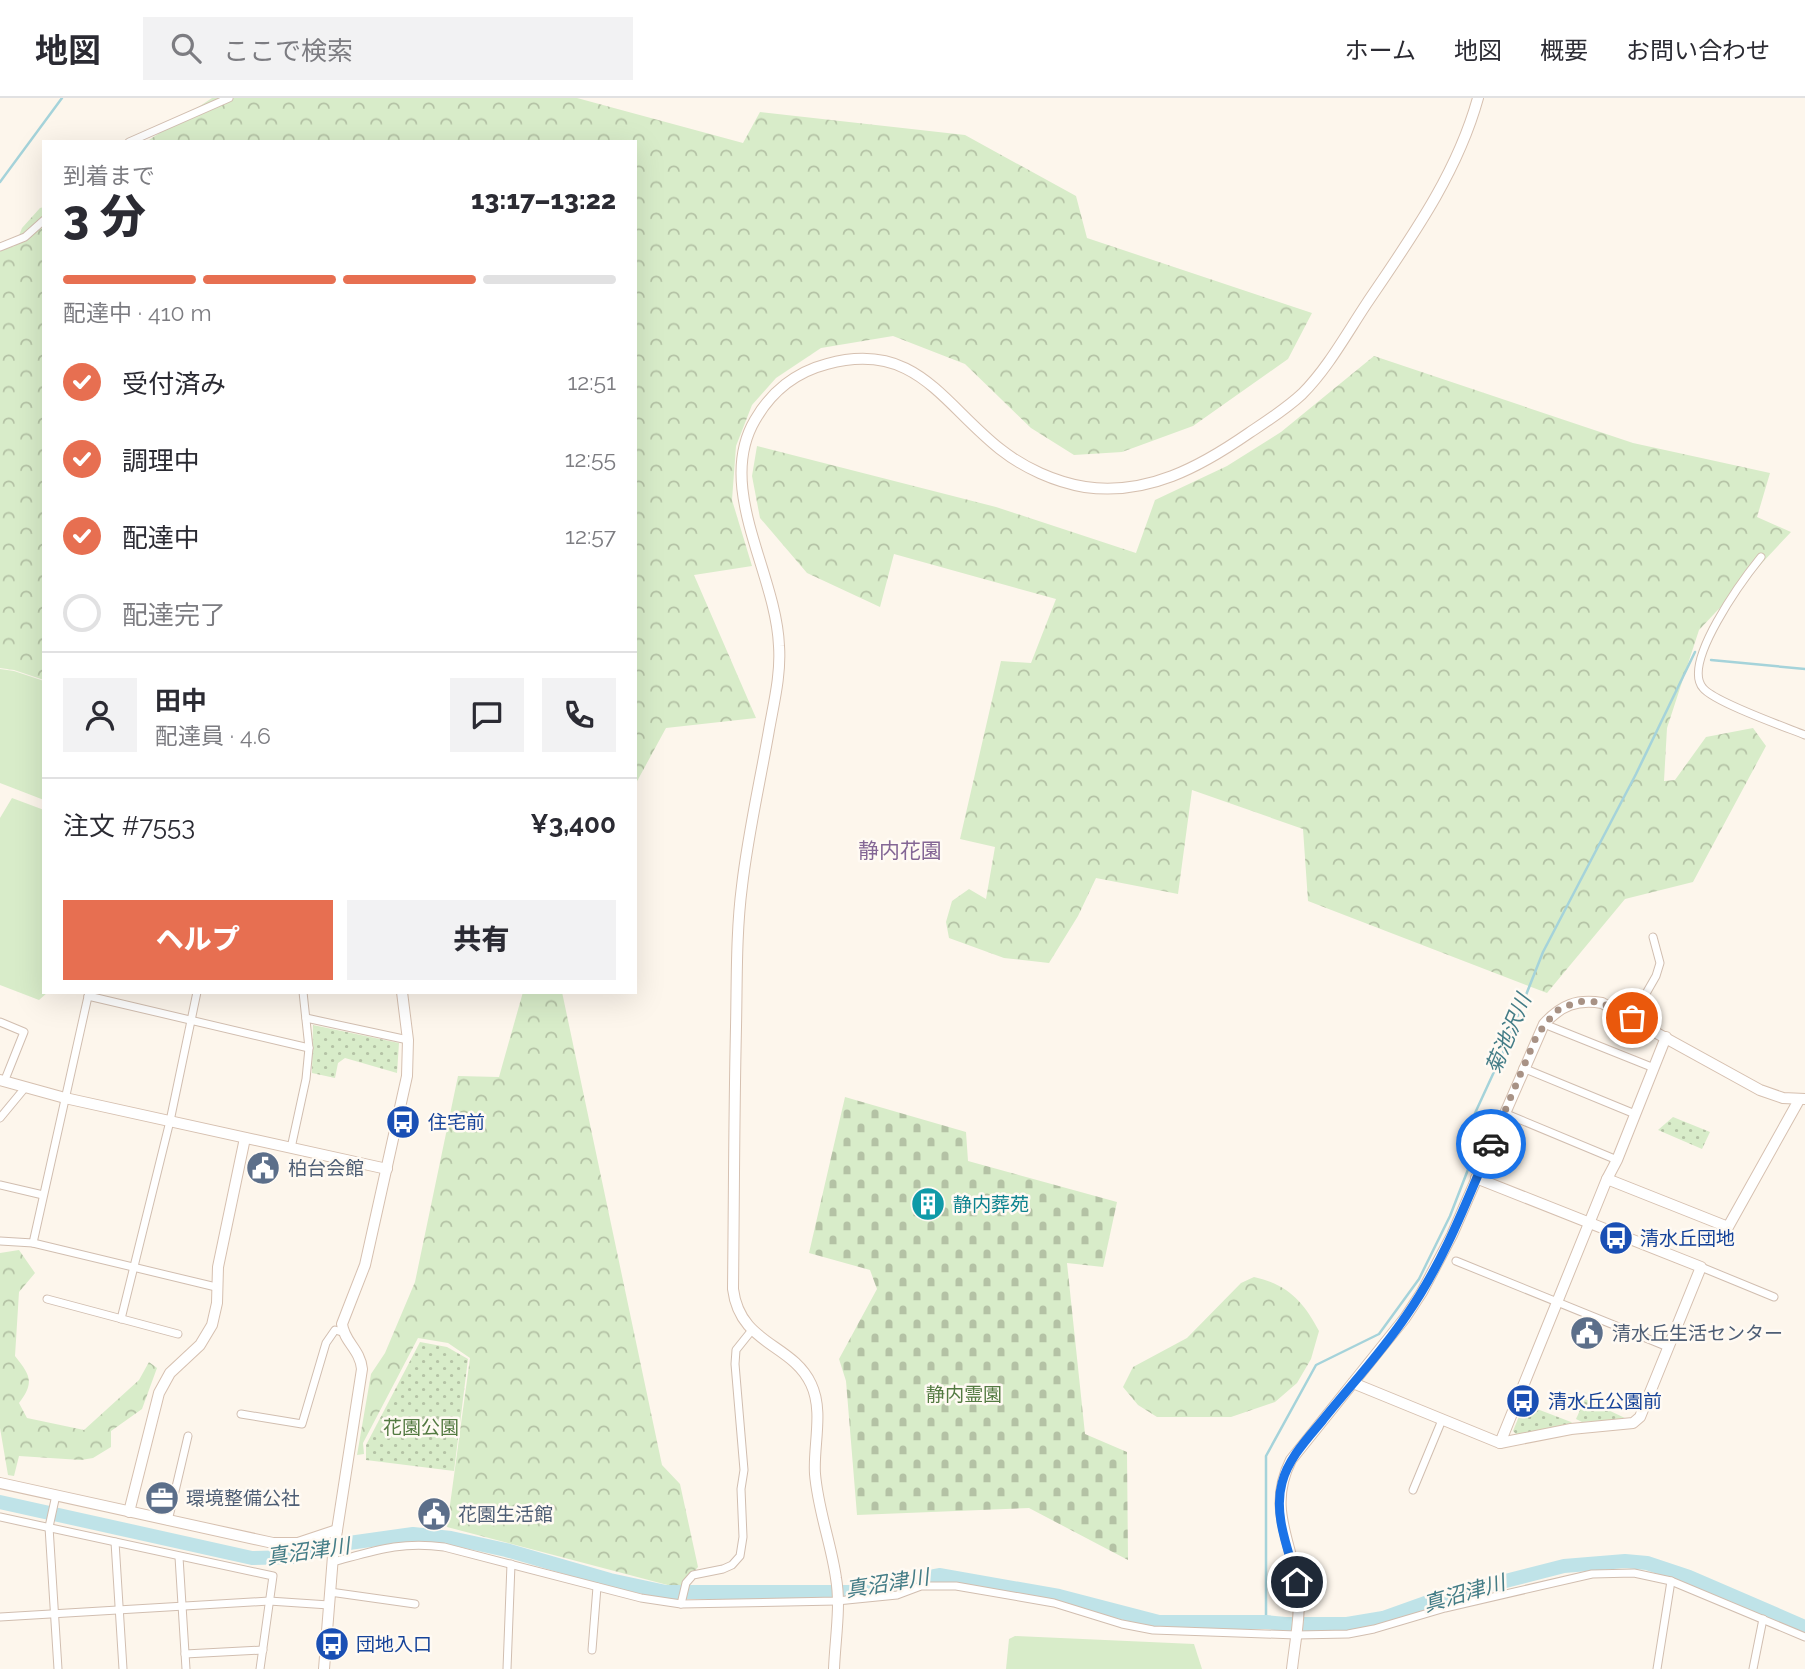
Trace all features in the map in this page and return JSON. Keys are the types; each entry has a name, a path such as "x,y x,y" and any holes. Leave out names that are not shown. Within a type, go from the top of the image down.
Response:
{"street":[{"path":"134,140 229,98"},
{"path":"834,1669 837,1583 814,1471 817,1405 815,1393 796,1364 752,1329 736,1307 733,1289 738,959 742,888 780,663 776,617 741,489 743,449 756,418 776,393 792,379 809,370 847,359 866,359 900,366 917,374 935,386 1002,450 1050,477 1084,486 1122,488 1148,485 1194,468 1213,458 1288,405 1321,370 1431,205 1462,145 1478,98"},
{"path":"0,247 25,237 42,222"},
{"path":"1761,556 1739,585 1713,630 1700,657 1697,671 1699,681 1703,689 1724,701 1805,735"},
{"path":"1632,1018 1656,976 1660,963 1653,937"},
{"path":"33,1243 89,994 190,1021 309,1048"},
{"path":"121,1319 170,1121 197,994"},
{"path":"291,1147 306,1079 309,1048 303,994"},
{"path":"324,1669 336,1534 362,1369 358,1352 342,1332 342,1324 365,1265 407,1076 408,1040 402,994"},
{"path":"1292,1669 1298,1616 1297,1582 1280,1518 1281,1486 1292,1460 1405,1318 1422,1292 1451,1236 1544,1024 1556,1011 1582,1001 1602,1003 1760,1090 1783,1098 1802,1100 1728,1227 1607,1179"},
{"path":"306,1018 408,1040"},
{"path":"0,1022 24,1032 2,1081 24,1089 387,1169"},
{"path":"1544,1024 1654,1068"},
{"path":"1500,1443 1665,1037"},
{"path":"1523,1068 1635,1114"},
{"path":"0,1118 24,1089"},
{"path":"1503,1113 1617,1160"},
{"path":"129,1512 159,1393 170,1373 200,1345 212,1325 217,1303 218,1267 245,1138"},
{"path":"1476,1178 1774,1297"},
{"path":"0,1185 43,1195"},
{"path":"0,1241 33,1243 216,1287"},
{"path":"1456,1261 1668,1348"},
{"path":"1353,1383 1500,1443 1571,1429 1637,1421 1701,1267"},
{"path":"47,1299 178,1334"},
{"path":"682,1601 686,1583 693,1575 723,1569 732,1565 740,1556 743,1537 741,1489 744,1471 735,1364 736,1350 752,1329"},
{"path":"241,1414 302,1423 326,1343 335,1331 342,1332"},
{"path":"1413,1490 1442,1420"},
{"path":"168,1521 188,1436"},
{"path":"0,1483 54,1500 129,1512 273,1543 298,1543 336,1534"},
{"path":"54,1500 49,1524 58,1669"},
{"path":"0,1517 49,1524 179,1557 272,1576 260,1669"},
{"path":"115,1542 123,1669"},
{"path":"333,1559 399,1545 422,1544 444,1547 641,1598 682,1601 837,1599 897,1595 922,1586 956,1586 1054,1603 1122,1624 1153,1630 1349,1634 1592,1574 1634,1573 1671,1581 1805,1637"},
{"path":"179,1557 186,1669"},
{"path":"507,1669 511,1564"},
{"path":"1657,1669 1671,1581"},
{"path":"592,1650 597,1587"},
{"path":"330,1592 415,1604"},
{"path":"0,1617 270,1601 329,1605"},
{"path":"1753,1669 1763,1619"},
{"path":"186,1654 263,1650"}],"green space":[{"path":"212,98 577,98 743,143 760,112 965,135 1076,196 1087,238 1312,313 1288,359 1193,426 1122,452 1074,455 1031,428 965,364 893,336 821,348 776,378 752,405 736,446 732,500 752,566 694,575 756,718 666,728 637,781 637,140 149,140"},
{"path":"40,208 42,679 0,668 0,250 15,246 22,228"},
{"path":"1374,356 1633,443 1770,473 1757,517 1791,532 1699,630 1667,728 1664,781 1675,780 1706,737 1753,728 1766,746 1693,882 1625,899 1547,993 1308,901 1303,829 1192,790 1178,894 1096,878 1078,916 1049,963 1004,958 949,938 946,922 952,901 969,889 986,899 995,847 960,839 1001,661 1031,663 1056,599 894,554 880,607 807,573 760,518 752,476 757,446 996,507 1136,553 1155,500 1227,466 1281,432"},
{"path":"0,669 42,680 42,799 0,783"},
{"path":"12,798 42,809 42,994 46,994 39,1000 0,985 0,818"},
{"path":"522,994 562,994 662,1465 680,1484 698,1567 679,1588 447,1527 470,1358 448,1343 418,1338 363,1443 364,1454 357,1455 371,1374 385,1353 415,1282 458,1076 499,1077"},
{"path":"313,1025 399,1043 397,1073 345,1058 338,1063 335,1078 312,1073"},
{"name":"静内霊園","path":"845,1097 966,1132 968,1161 1117,1202 1103,1267 1067,1263 1085,1434 1127,1452 1128,1560 1029,1508 857,1515 846,1381 839,1359 877,1289 870,1270 809,1253"},
{"path":"1673,1117 1710,1132 1702,1149 1658,1130"},
{"path":"19,1250 35,1273 19,1292 15,1356 29,1379 19,1403 27,1418 84,1430 139,1380 149,1362 157,1368 142,1409 111,1431 111,1447 93,1458 81,1460 19,1456 14,1476 8,1475 0,1428 0,1253"},
{"path":"1254,1277 1276,1284 1293,1296 1307,1311 1319,1331 1311,1359 1297,1383 1275,1402 1231,1417 1157,1417 1138,1405 1123,1387 1133,1367 1187,1338 1241,1283"},
{"name":"花園公園","path":"420,1342 447,1347 468,1359 454,1471 366,1460 366,1445"},
{"path":"1585,1399 1627,1419 1582,1422 1576,1419"},
{"path":"1524,1404 1572,1423 1517,1435 1513,1431"},
{"path":"1015,1636 1194,1644 1202,1669 1006,1669 1009,1639"}],"waterway":[{"path":"0,182 62,98"},
{"name":"菊池沢川","path":"1266,1622 1266,1456 1316,1365 1379,1334 1419,1279 1450,1216 1481,1136 1481,1132 1470,1124 1505,1048 1543,952 1636,774 1695,652"},
{"name":"菊池沢川","path":"1711,660 1805,669"},
{"name":"真沼津川","path":"0,1502 252,1558 293,1557 349,1543 413,1534 451,1538 506,1550 610,1580 666,1592 851,1592 939,1575 1059,1596 1159,1622 1347,1624 1383,1618 1439,1598 1564,1566 1625,1561 1647,1563 1689,1577 1805,1627"}],"way so far":[{"path":"1491,1144 1537,1035 1556,1011 1576,1002 1588,1001 1602,1003 1632,1018"}],"place":[{"name":"住宅前","path":"403,1122"},
{"name":"柏台会館","path":"263,1168"},
{"name":"静内葬苑","path":"928,1204"},
{"name":"清水丘団地","path":"1616,1238"},
{"name":"清水丘生活センター","path":"1587,1333"},
{"name":"清水丘公園前","path":"1523,1401"},
{"name":"環境整備公社","path":"162,1498"},
{"name":"花園生活館","path":"434,1514"},
{"name":"団地入口","path":"332,1644"}],"district":[{"name":"静内花園","path":"900,850"}],"route":[{"path":"1297,1582 1280,1518 1284,1474 1313,1432 1405,1318 1422,1292 1451,1236 1491,1144"}]}
